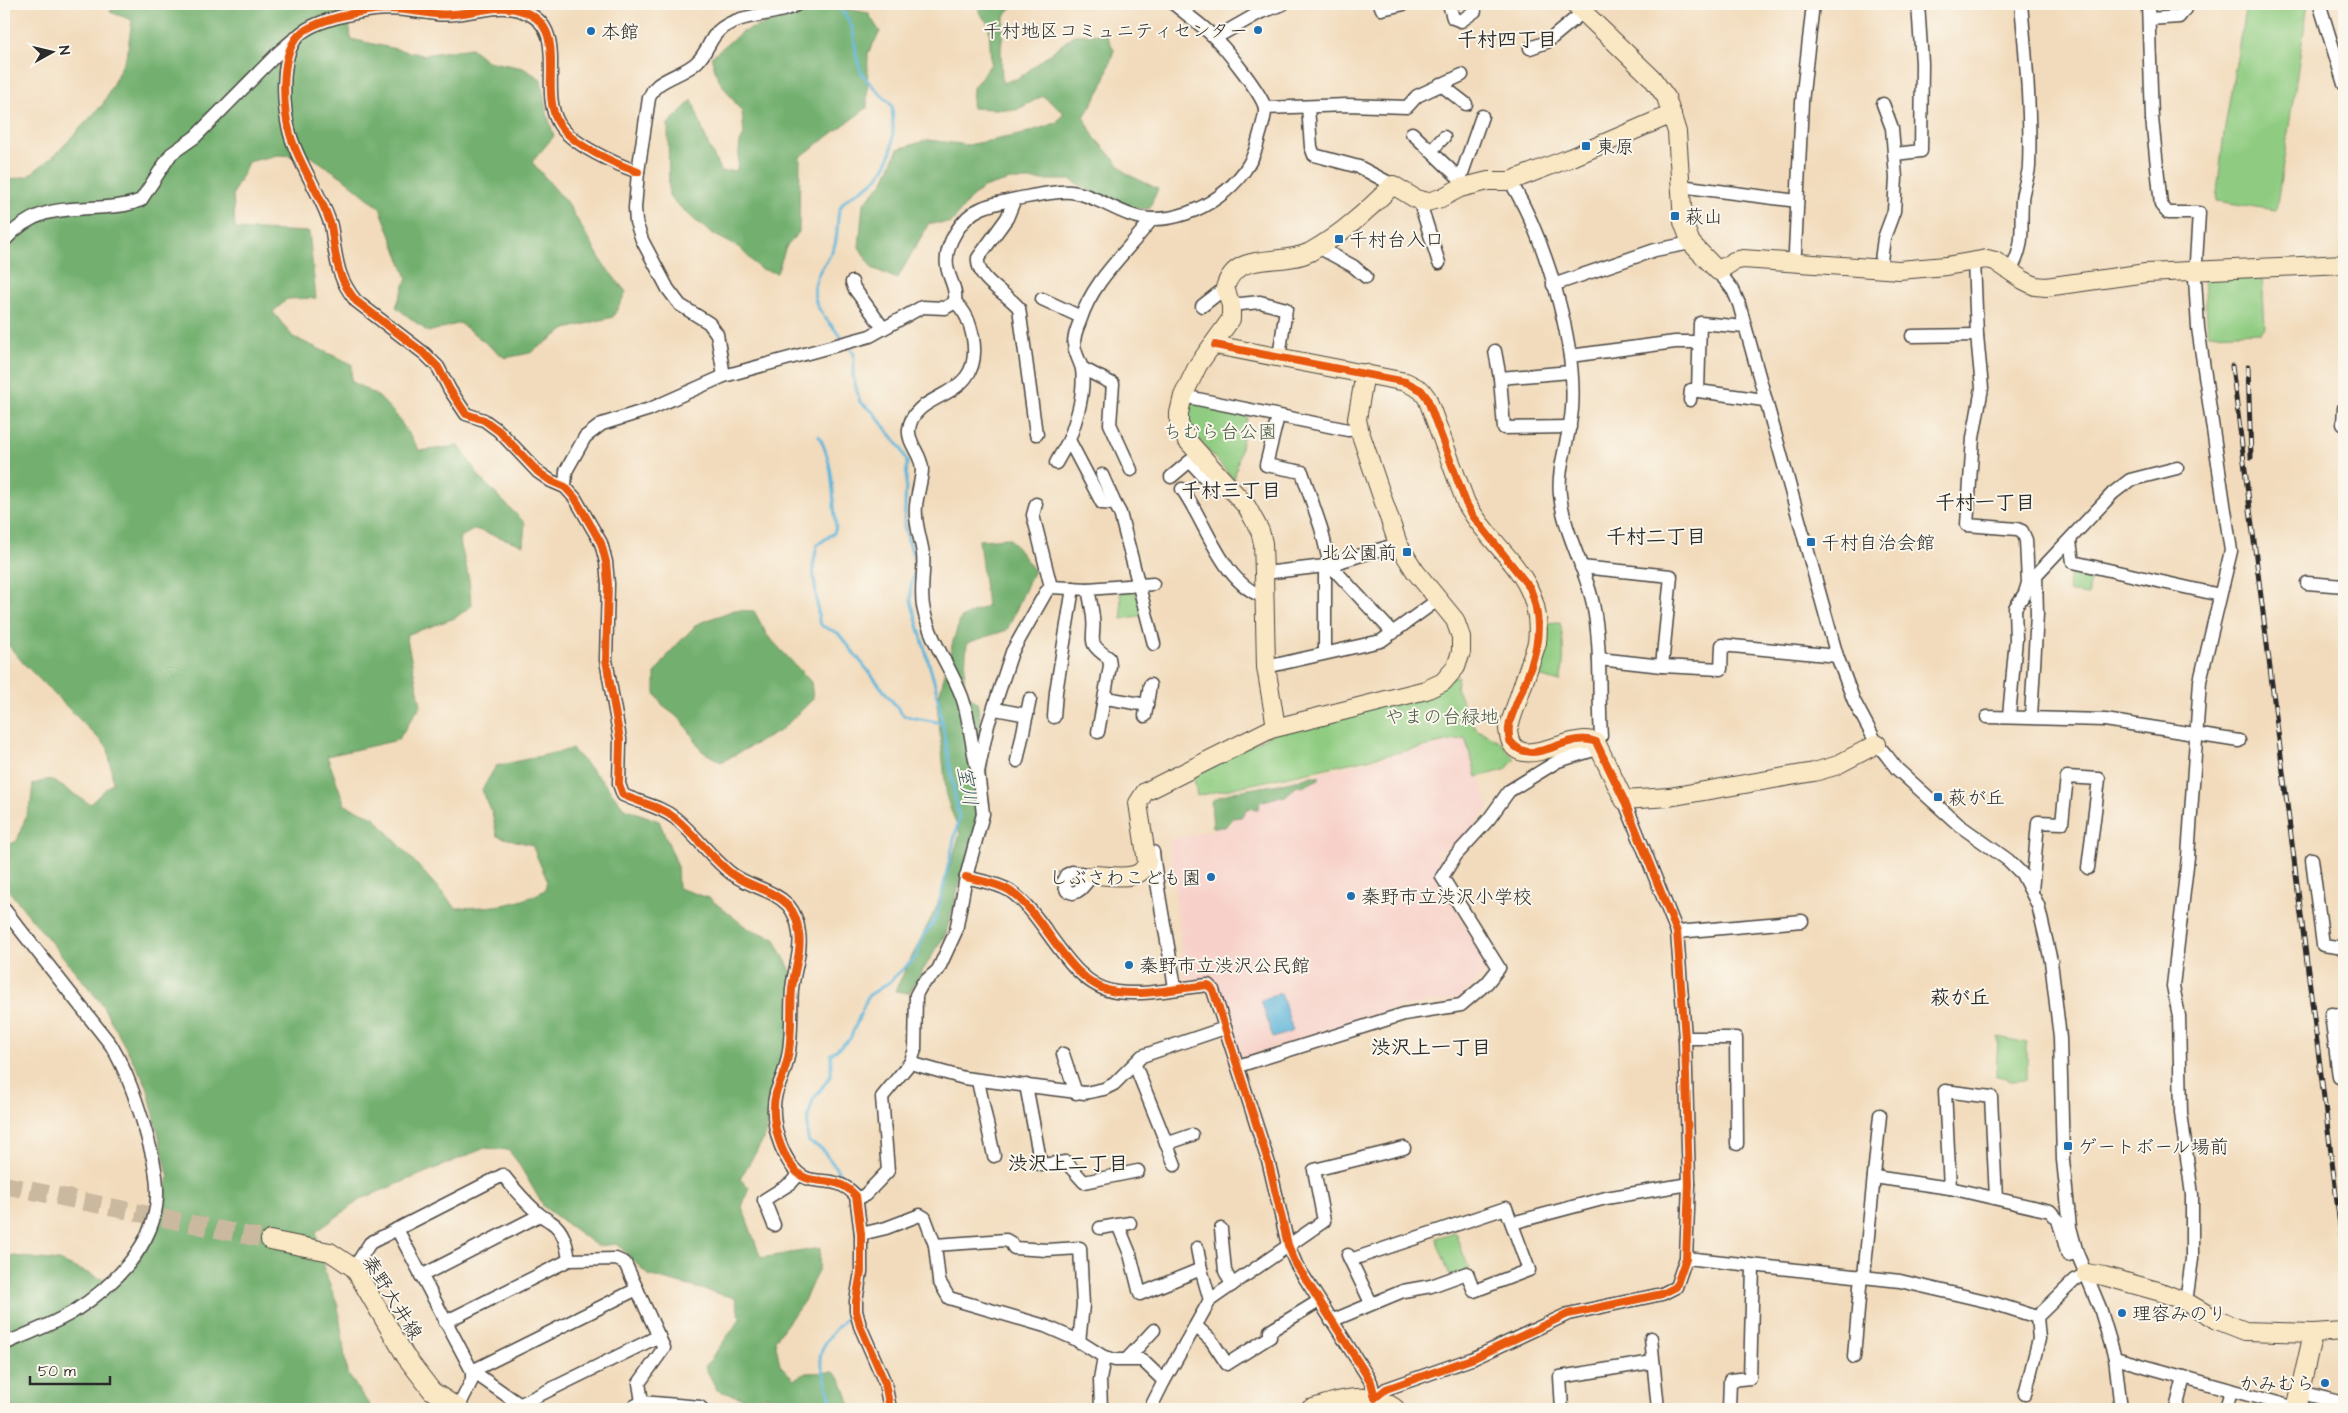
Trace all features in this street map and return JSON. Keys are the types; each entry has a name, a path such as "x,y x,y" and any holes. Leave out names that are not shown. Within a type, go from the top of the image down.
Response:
{"street":[{"path":"724,376 717,334 710,323 680,305 668,288 642,240 635,208 638,172 652,90 669,77 698,61 714,34 723,27 741,20 789,9 798,4"},
{"path":"955,302 956,292 947,268 946,255 958,229 981,208 1050,192 1068,191 1083,194 1125,213 1152,219 1181,214 1209,203 1220,196 1236,180 1253,157 1265,108 1257,91 1215,38 1174,4"},
{"path":"1215,38 1258,13 1283,4"},
{"path":"1380,4 1382,9 1404,4"},
{"path":"1448,4 1453,18 1460,21 1472,17"},
{"path":"1792,261 1802,102 1813,4"},
{"path":"1895,154 1920,151 1922,63 1918,4"},
{"path":"2010,271 2015,262 2023,236 2022,200 2029,170 2028,72 2021,4"},
{"path":"2148,4 2152,118 2161,205 2168,213 2199,213 2196,271 2198,318 2205,385 2231,551 2200,681 2188,857 2173,986 2179,1016 2181,1113 2192,1195 2192,1259 2186,1302"},
{"path":"2149,19 2179,16 2185,9 2184,4"},
{"path":"2321,4 2344,84"},
{"path":"1530,48 1547,42 1577,6 1652,78 1666,98 1677,132 1683,222 1691,243 1733,290 1837,656 1854,701 1877,744 1897,769 1960,825 2015,867 2022,874 2032,891 2038,905 2051,961 2058,1038 2065,1186 2070,1227 2077,1253 2100,1308 2115,1358 2121,1409"},
{"path":"4,241 12,232 39,214 122,205 141,200 171,154 194,137 279,52 302,32 319,23 386,9 445,15 498,8 523,11 540,20 546,28 551,45 549,85 552,108 560,126 595,153 617,165 638,172"},
{"path":"296,38 286,62 284,102 287,119 302,166 330,221 340,279 356,301 425,354 438,368 466,414 484,420 499,431 538,472 551,481 565,487 576,498 601,543 606,562 608,584 606,660 620,739 618,775 620,790 624,795 661,809 676,819 732,874 745,882 776,894 794,913 800,944 792,987 788,1059 776,1094 774,1117 778,1136 787,1160 798,1175 808,1180 838,1182 852,1192 857,1199 862,1234 856,1311 860,1326 885,1383 890,1409"},
{"path":"1265,108 1347,106 1407,108 1417,96 1462,75"},
{"path":"1440,84 1466,104"},
{"path":"1880,268 1885,234 1894,211 1895,154 1892,128 1883,104"},
{"path":"1308,107 1311,147 1314,155 1359,167 1419,200 1433,201 1462,183 1510,181 1570,158 1672,114"},
{"path":"1462,183 1482,116"},
{"path":"1412,133 1462,183"},
{"path":"1430,151 1444,137"},
{"path":"1375,1398 1386,1389 1474,1358 1568,1314 1670,1291 1676,1287 1686,1258 1689,1184 1685,1038 1677,932 1624,800 1598,745 1601,736 1599,659 1593,604 1569,533 1560,492 1572,407 1570,356 1553,285 1526,207 1510,181"},
{"path":"1202,306 1225,288 1231,273 1236,267 1243,264 1299,257 1346,229 1393,185"},
{"path":"1680,186 1797,201"},
{"path":"1419,200 1439,263"},
{"path":"1014,201 1006,218 978,258 978,262 980,272 1019,308 1037,434"},
{"path":"1056,463 1069,440 1081,399 1082,368 1074,344 1089,295 1152,219"},
{"path":"1553,285 1655,250 1691,243"},
{"path":"1318,247 1353,266 1366,277"},
{"path":"1718,272 1734,261 1743,259 1921,269 1974,260 1995,261 2035,286 2046,287 2146,274 2344,264"},
{"path":"1974,260 1977,335 1982,388 1973,438 1967,525 2017,529 2022,531 2026,540 2028,582 2025,593 2015,608 2016,639 2009,716"},
{"path":"852,282 854,288 883,328"},
{"path":"1225,288 1231,305 1231,319 1215,345 1202,358 1184,396 1179,413 1182,433 1247,507 1260,531 1263,544 1266,667 1276,727"},
{"path":"1042,300 1081,317"},
{"path":"565,487 566,471 585,437 602,424 650,409 724,376 855,341 922,307 945,308 955,302"},
{"path":"857,1199 865,1195 888,1171 882,1097 910,1063 915,1050 916,995 922,984 938,970 956,931 966,877 983,814 978,772 961,696 944,661 924,609 921,586 923,554 918,536 916,507 922,469 909,433 914,417 919,410 933,400 954,391 973,366 974,347 972,335 965,312 955,302"},
{"path":"1231,305 1260,302 1286,309 1278,357"},
{"path":"1745,327 1700,323 1694,396 1764,400"},
{"path":"1912,336 1977,335"},
{"path":"1570,356 1649,350 1675,342 1699,342"},
{"path":"1215,345 1365,373 1406,382 1421,390 1431,408 1466,503 1473,516 1522,575 1536,602 1539,629 1538,643 1508,723 1510,741 1519,750 1530,753 1578,739 1598,745"},
{"path":"1495,351 1500,378 1504,428 1570,427"},
{"path":"1082,368 1113,384 1110,424 1125,467"},
{"path":"1500,378 1570,372"},
{"path":"1094,875 1131,876 1142,872 1147,862 1138,803 1145,792 1276,727 1426,690 1443,682 1456,667 1462,644 1455,620 1415,571 1398,544 1359,429 1357,419 1365,373"},
{"path":"1184,396 1348,430 1359,429"},
{"path":"2344,408 2342,424 2344,425"},
{"path":"1278,416 1266,465 1302,472 1316,514 1327,565 1326,653"},
{"path":"1069,440 1102,503 1116,504"},
{"path":"1171,477 1190,461 1214,488 1228,486"},
{"path":"2031,718 2037,614 2036,575 2070,541 2102,504 2130,480 2177,468"},
{"path":"1102,474 1120,513 1147,585 1154,644"},
{"path":"1182,489 1227,569 1256,595 1265,598"},
{"path":"1036,504 1033,515 1036,532 1043,551 1051,587"},
{"path":"2070,541 2073,562 2220,595"},
{"path":"1264,573 1327,565 1398,544"},
{"path":"1327,565 1393,633"},
{"path":"1581,567 1671,576 1662,666"},
{"path":"2307,583 2344,586"},
{"path":"978,772 988,725 995,709 1012,652 1046,592 1051,587 1088,589 1147,585"},
{"path":"1054,717 1056,692 1073,588"},
{"path":"1088,589 1094,620 1091,637 1095,648 1109,658 1106,698 1098,732"},
{"path":"1266,667 1381,641 1439,599"},
{"path":"1599,659 1662,666 1721,669 1722,645 1837,656"},
{"path":"1106,698 1146,711 1150,685"},
{"path":"1018,761 1030,699"},
{"path":"995,709 1027,714"},
{"path":"1986,717 2009,716 2105,720 2196,736 2239,741"},
{"path":"1624,800 1669,797 1814,772 1835,766 1877,744"},
{"path":"1238,1066 1404,1014 1461,1005 1487,983 1499,968 1442,878 1456,855 1489,819 1509,791 1558,761 1598,745"},
{"path":"2032,891 2038,822 2062,822 2067,777 2099,779 2088,868"},
{"path":"1143,838 1151,837 1158,901 1165,922 1175,988"},
{"path":"2312,860 2323,945 2344,948"},
{"path":"966,877 1008,890 1026,903 1068,960 1085,977 1099,986 1115,992 1135,993 1208,985 1213,990 1269,1164 1288,1245 1296,1264 1318,1301 1371,1382 1375,1398"},
{"path":"4,909 111,1045 125,1069 149,1144 158,1196 156,1213 150,1231 128,1265 74,1311 51,1324 4,1344"},
{"path":"1677,932 1802,921"},
{"path":"2338,1077 2331,1014 2344,1015"},
{"path":"910,1063 952,1076 978,1081 1026,1085 1076,1093 1104,1089 1114,1084 1142,1056 1224,1028"},
{"path":"1685,1038 1736,1038 1737,1144"},
{"path":"1063,1054 1076,1093"},
{"path":"1135,1065 1148,1110 1175,1165"},
{"path":"978,1081 994,1156"},
{"path":"1026,1085 1041,1165 1066,1162 1084,1182 1138,1171"},
{"path":"1950,1188 1945,1091 1991,1097 1996,1198"},
{"path":"1854,1357 1880,1115"},
{"path":"1166,1144 1192,1135"},
{"path":"1150,1409 1196,1326 1198,1318 1210,1300 1324,1221 1314,1170 1404,1148"},
{"path":"354,1268 370,1243 504,1175 514,1189 540,1215 553,1223 560,1232 567,1245 569,1260"},
{"path":"774,1225 764,1200 791,1183 798,1175"},
{"path":"1874,1177 1950,1188 2050,1211 2058,1220 2068,1255 2077,1253"},
{"path":"1512,1223 1606,1198 1689,1184"},
{"path":"1331,1321 1404,1291 1431,1286 1467,1273 1474,1291 1528,1270 1506,1208 1349,1257 1371,1303"},
{"path":"421,1276 540,1215"},
{"path":"862,1234 880,1230 920,1215 925,1218 935,1245 939,1281 949,1298 1045,1326 1079,1342 1104,1357 1115,1360 1142,1360 1164,1381"},
{"path":"1100,1228 1124,1224 1122,1249 1140,1294 1157,1280 1201,1269"},
{"path":"397,1229 472,1371 522,1407 658,1336"},
{"path":"1221,1229 1225,1271 1232,1285"},
{"name":"秦野大井線","path":"270,1240 330,1252 354,1268 406,1357 432,1391 459,1409"},
{"path":"935,1245 1006,1240 1014,1248 1047,1250 1080,1248 1084,1289 1079,1342"},
{"path":"1197,1248 1210,1300"},
{"path":"1686,1258 1753,1267 1900,1281 1990,1302 2037,1317"},
{"path":"445,1322 569,1260 616,1259 625,1263 664,1348 639,1383 642,1402"},
{"path":"1729,1409 1730,1380 1750,1378 1753,1267"},
{"path":"2037,1317 2075,1280 2086,1273 2162,1292 2186,1302 2217,1320 2245,1330 2314,1333 2344,1331"},
{"path":"472,1371 637,1289"},
{"path":"1196,1326 1211,1340 1227,1364 1270,1337 1270,1331 1318,1301"},
{"path":"2025,1394 2040,1340 2037,1317"},
{"path":"1127,1359 1154,1330"},
{"path":"2297,1403 2314,1333"},
{"path":"1651,1338 1658,1409"},
{"path":"1101,1409 1100,1380 1104,1357"},
{"path":"2115,1358 2231,1390 2297,1403 2344,1403 2344,1407"},
{"path":"1562,1409 1560,1377 1653,1362"},
{"path":"459,1409 472,1380 472,1371"},
{"path":"2176,1409 2184,1377"},
{"path":"2226,1409 2231,1390"},
{"path":"1310,1409 1362,1397 1375,1398 1396,1409"},
{"path":"628,1409 642,1402 700,1407 702,1409"}],"shaded area":[{"name":"秦野市立渋沢小学校","path":"1465,739 1489,807 1464,839 1437,852 1442,866 1436,879 1492,968 1459,998 1398,1008 1242,1058 1211,978 1187,980 1185,978 1169,840 1233,825 1226,795"}],"green space":[{"path":"114,4 454,4 348,13 351,39 423,55 471,48 487,61 523,68 541,79 546,110 554,136 532,162 568,204 604,265 626,292 613,317 566,329 530,353 505,358 460,323 428,332 396,307 407,278 380,208 342,177 312,157 278,155 248,162 233,194 235,229 309,232 316,298 287,299 273,312 293,337 352,364 351,381 379,397 396,415 420,451 459,446 481,479 525,523 523,545 475,529 459,538 469,579 471,606 455,618 406,635 421,705 398,740 327,756 345,805 374,817 456,908 513,903 545,890 547,880 532,845 497,836 492,813 482,790 496,766 572,749 605,784 624,808 659,821 677,864 678,888 709,898 747,928 774,938 804,996 796,1044 776,1067 766,1135 740,1179 749,1187 742,1207 761,1258 820,1248 819,1268 804,1301 775,1340 780,1365 794,1379 806,1373 834,1372 841,1380 852,1409 785,1409 769,1396 748,1400 717,1390 705,1367 740,1319 735,1298 648,1275 617,1244 597,1246 544,1207 517,1161 508,1150 485,1148 361,1199 316,1232 325,1273 338,1306 347,1373 372,1409 4,1409 4,1255 59,1261 102,1279 137,1266 169,1178 147,1086 101,1003 4,885 4,847 17,841 31,802 33,784 50,779 90,804 113,782 108,748 24,664 4,640 4,181 28,176 56,154 103,104 127,55 132,20 110,12"},
{"path":"821,4 868,13 880,32 868,53 867,108 800,157 799,232 786,247 777,273 760,269 740,248 715,235 669,197 668,124 692,100 707,142 721,172 737,170 740,142 744,135 742,112 718,79 711,57 742,32"},
{"path":"979,4 1014,4 1004,18 1001,50 1002,83 1019,78 1074,35 1106,34 1114,50 1102,87 1084,117 1094,137 1127,174 1158,189 1149,209 1116,208 1071,180 1010,180 983,188 969,200 951,223 929,223 897,279 872,268 859,247 863,204 884,181 898,149 928,140 968,145 1019,135 1056,123 1064,113 1043,96 1016,110 972,108 973,88 991,64 989,25 979,12"},
{"path":"2246,4 2308,4 2276,210 2216,201 2224,133"},
{"path":"2262,275 2265,327 2261,332 2208,334 2204,279"},
{"name":"ちむら台公園","path":"1193,402 1248,414 1234,480 1189,428 1187,414"},
{"path":"1009,538 1034,570 1007,630 967,643 963,691 977,702 988,765 975,827 946,933 909,993 895,991 937,906 960,834 947,799 937,704 961,618 987,606 979,540"},
{"path":"2070,566 2093,571 2088,595 2068,592"},
{"path":"1135,591 1143,615 1122,619 1120,592"},
{"path":"734,610 754,611 767,635 811,682 813,699 780,731 721,762 702,751 682,720 664,707 655,693 655,674 671,651 697,624"},
{"path":"1560,622 1563,667 1560,682 1535,675 1544,623"},
{"name":"やまの台緑地","path":"1458,676 1456,688 1476,729 1501,742 1515,759 1505,770 1477,777 1465,738 1197,796 1193,774 1274,733"},
{"path":"1311,776 1319,776 1319,779 1302,787 1297,786 1284,797 1281,796 1260,802 1258,809 1248,808 1241,817 1232,818 1225,827 1213,827 1211,802 1218,797 1243,790 1288,783"},
{"path":"1998,1037 2027,1043 2027,1080 2009,1081 2008,1078 1996,1077"},
{"path":"1455,1232 1469,1269 1450,1276 1436,1238"}],"water":[{"path":"1281,993 1293,1031 1273,1038 1261,1000"}],"waterway":[{"path":"835,4 849,21 863,75 892,106 893,127 892,148 885,167 871,183 846,200 841,207 835,244 816,282 814,292 819,309 844,340"},
{"name":"室川","path":"848,345 854,354 853,376 860,402 873,412 901,448 907,462 904,527 914,558 915,569 911,586 911,601 936,688 959,818 936,919 923,936 916,957 888,983 868,996 850,1039 831,1054 831,1075 813,1100 808,1118 807,1134 809,1142 822,1149 839,1172 856,1185"},
{"path":"819,436 828,458 836,527 834,533 817,545 813,567 819,621 822,626 838,633 904,716 943,723"},
{"name":"室川","path":"833,1409 820,1358 827,1341 848,1316"}],"tunnel":[{"path":"4,1185 270,1240"}],"railway":[{"path":"2232,366 2344,1257"},
{"path":"2248,367 2251,457"}],"cycle path":[{"path":"638,172 607,159 584,146 565,132 559,124 553,109 550,44 546,30 537,19 522,11 512,8 501,8 447,15 387,9 366,11 340,16 316,25 298,36 292,45 285,70 284,84 284,98 290,134 298,156 330,222 340,272 350,293 356,301 425,354 438,367 466,414 484,420 499,431 538,472 551,481 565,487 575,498 601,543 606,562 608,584 606,660 620,739 619,784 623,795 675,818 732,874 775,895 788,905 794,914 800,940 799,954 792,989 789,1052 776,1093 774,1119 781,1146 789,1162 797,1172 812,1180 838,1184 847,1188 856,1196 861,1234 861,1272 856,1311 860,1326 885,1383 890,1409"},
{"path":"966,877 994,884 1010,891 1035,916 1071,964 1084,977 1099,987 1127,993 1208,985 1213,990 1269,1164 1288,1245 1296,1264 1371,1382 1375,1398 1386,1389 1474,1358 1568,1314 1662,1294 1676,1287 1686,1258 1689,1184 1685,1038 1677,932 1624,800 1596,742 1585,739 1540,751 1529,752 1519,749 1510,741 1510,720 1529,672 1538,632 1538,618 1530,588 1473,516 1466,503 1427,398 1421,390 1406,382 1215,345"}],"place":[{"name":"千村地区コミュニティセンター","path":"1258,30"},
{"name":"本館","path":"591,31"},
{"name":"東原","path":"1586,146"},
{"name":"萩山","path":"1675,216"},
{"name":"千村台入口","path":"1339,239"},
{"name":"千村自治会館","path":"1811,542"},
{"name":"北公園前","path":"1407,552"},
{"name":"萩が丘","path":"1938,797"},
{"name":"しぶさわこども園","path":"1211,877"},
{"name":"秦野市立渋沢小学校","path":"1351,896"},
{"name":"秦野市立渋沢公民館","path":"1129,965"},
{"name":"ゲートボール場前","path":"2068,1146"},
{"name":"理容みのり","path":"2122,1313"},
{"name":"かみむら","path":"2325,1383"}],"district":[{"name":"千村四丁目","path":"1507,39"},
{"name":"千村三丁目","path":"1231,490"},
{"name":"千村一丁目","path":"1985,502"},
{"name":"千村二丁目","path":"1656,536"},
{"name":"萩が丘","path":"1960,997"},
{"name":"渋沢上一丁目","path":"1431,1047"},
{"name":"渋沢上二丁目","path":"1068,1163"}]}
